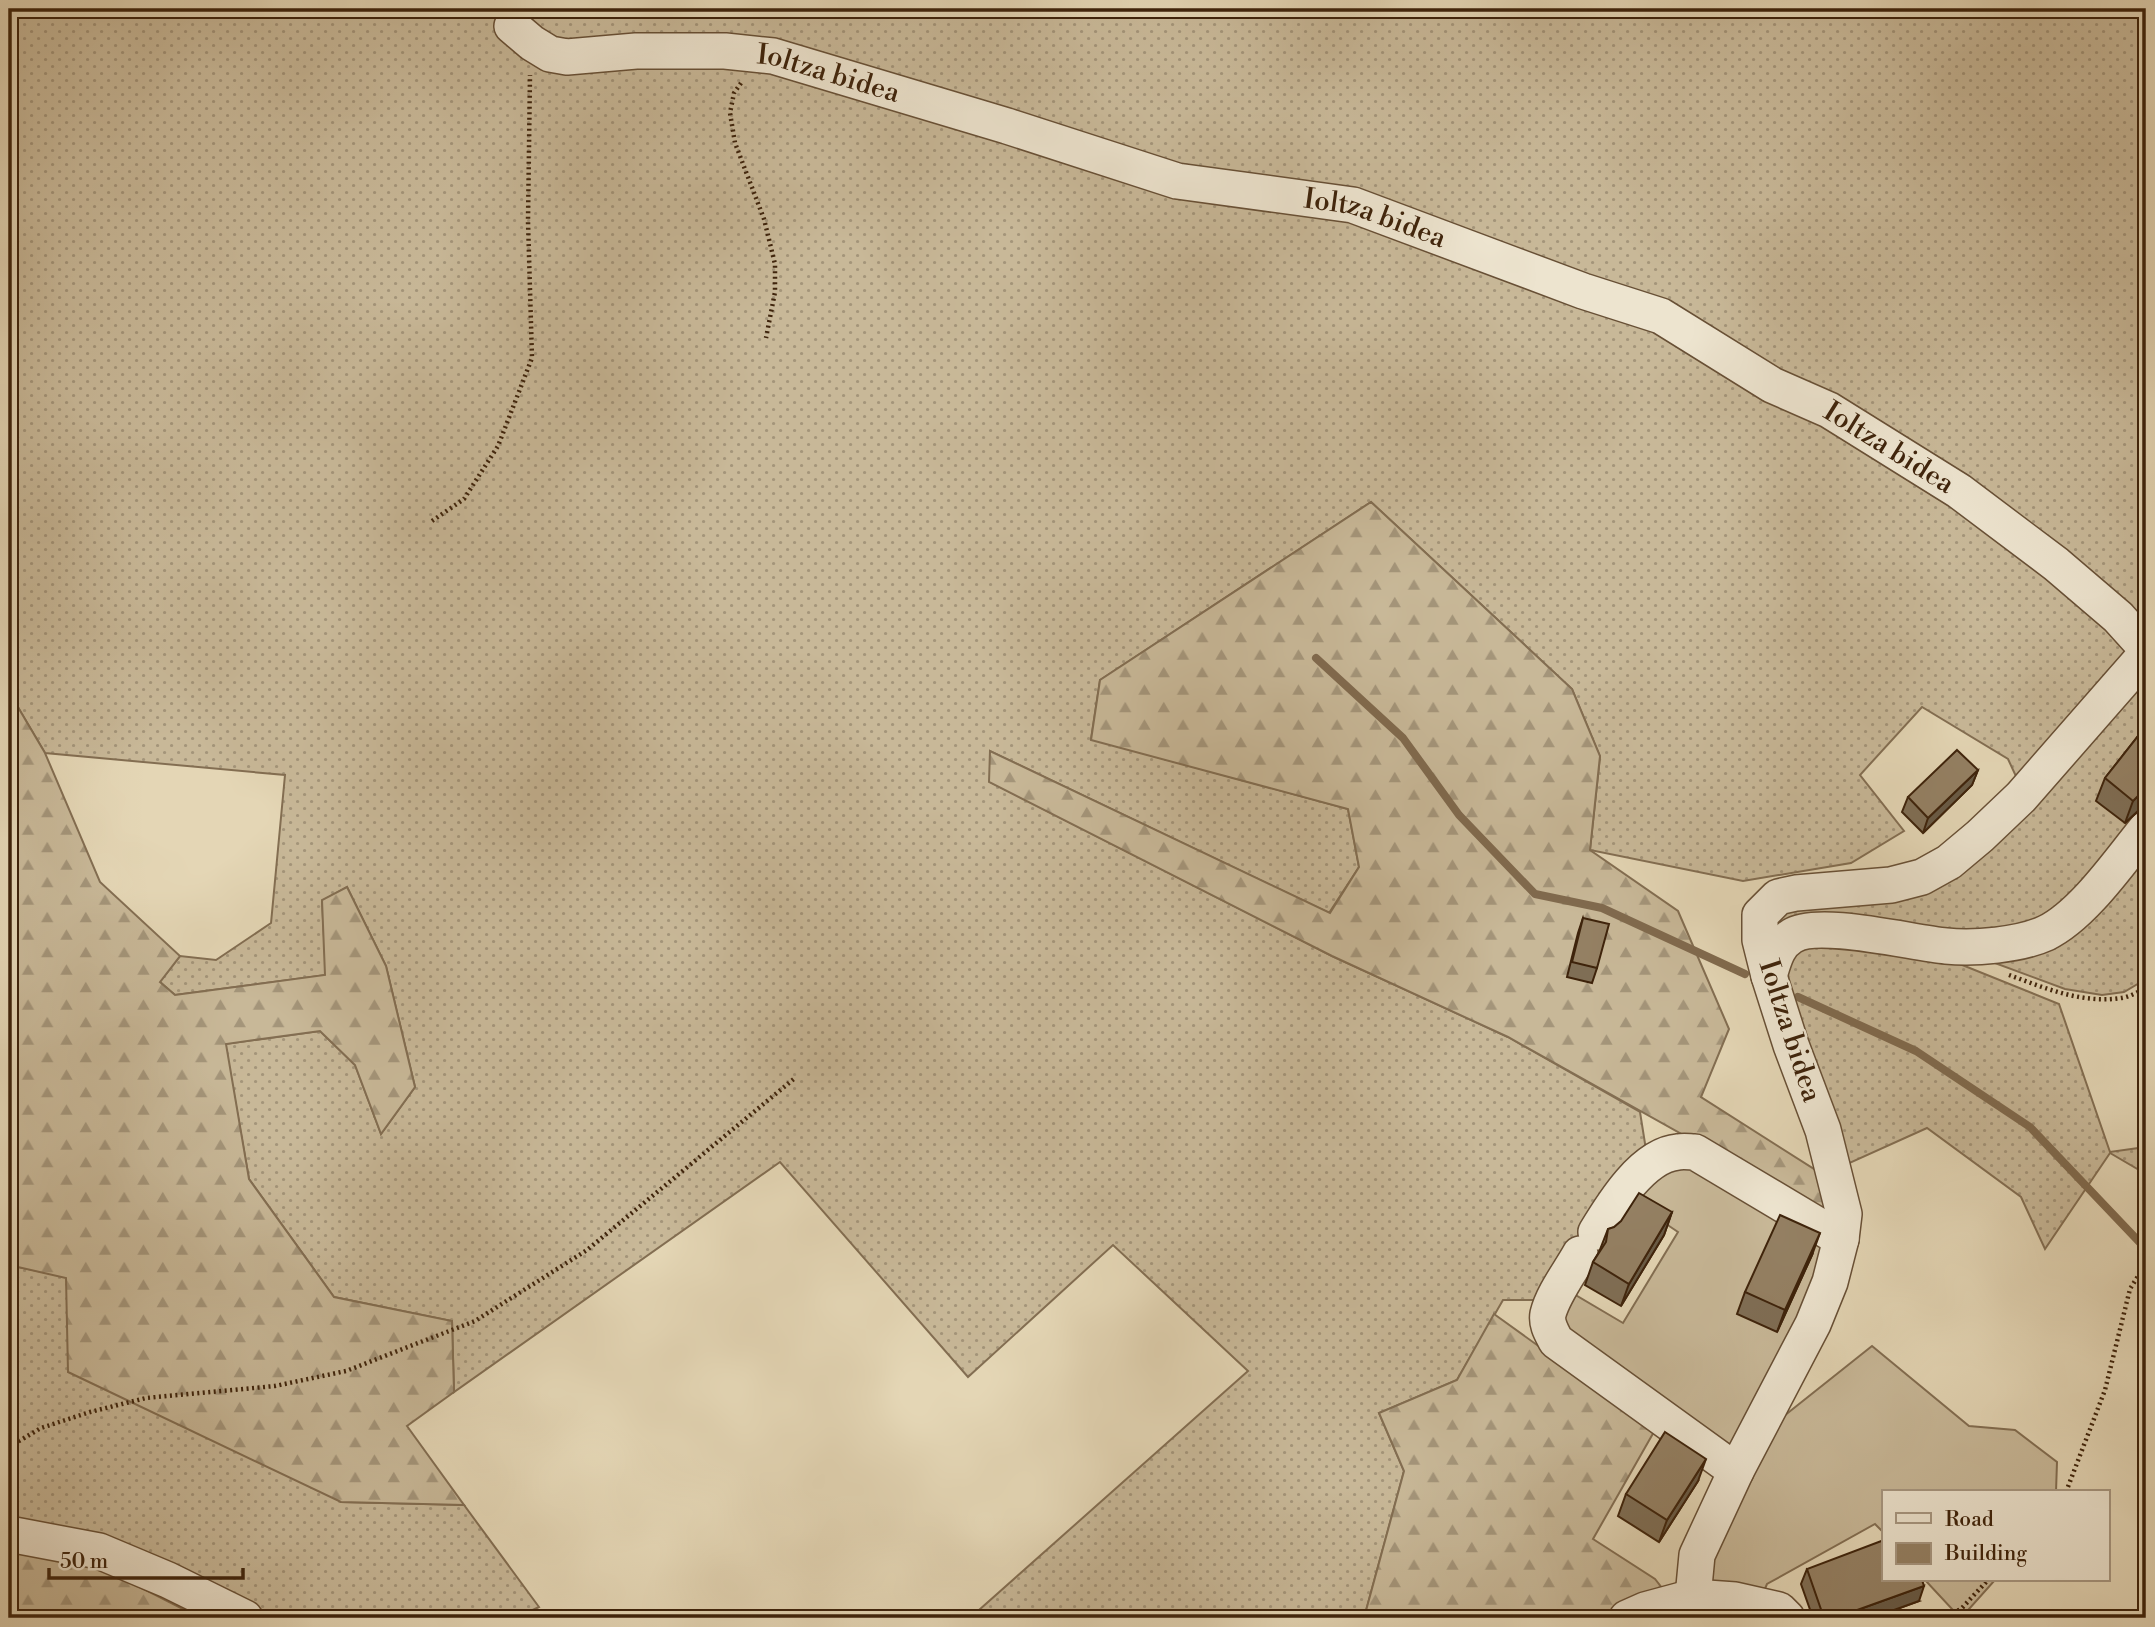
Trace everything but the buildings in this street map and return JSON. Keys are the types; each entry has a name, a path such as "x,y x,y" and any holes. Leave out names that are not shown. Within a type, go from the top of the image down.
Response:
{"street":[{"name":"Ioltza bidea","path":"522,34 550,54 567,57 636,51 725,51 773,56 1007,125 1177,181 1353,205 1583,291 1661,316 1772,385 1829,410 1959,491 2056,564 2118,617 2146,648"},
{"name":"Ioltza bidea","path":"1693,1597 1697,1555 1736,1471 1812,1325 1830,1282 1841,1239 1844,1214 1823,1130 1769,976 1760,940 1760,915 1778,897 1891,885 1922,877 1949,862 2021,797 2146,657"},
{"path":"1769,976 1777,951 1793,935 1815,928 1949,946 2012,943 2047,933 2081,907 2146,829"},
{"path":"1736,1471 1556,1341 1549,1327 1548,1316 1555,1298 1615,1201 1651,1163 1676,1152 1695,1152 1841,1239"},
{"path":"9,1534 99,1551 168,1580 246,1618"},
{"path":"1627,1618 1645,1610 1693,1597 1735,1600 1779,1610 1787,1618"}],"path":[{"path":"432,520 464,499 498,446 532,358 522,34"},
{"path":"766,338 775,292 775,264 764,219 735,143 730,113 734,93 743,80 773,56"},
{"path":"2000,971 2053,991 2093,999 2123,998 2146,988"},
{"path":"9,1447 41,1429 90,1412 146,1398 275,1386 346,1371 475,1321 587,1250 794,1078"},
{"path":"2067,1490 2105,1390 2130,1289 2146,1264"},
{"path":"1943,1618 1961,1609 1986,1582"}],"green space":[{"path":"9,9 2146,9 2146,625 1948,469 1824,400 1772,377 1661,307 1344,194 1178,175 972,106 798,55 737,44 668,41 565,49 546,41 516,20 504,29 516,48 550,64 649,59 720,60 784,71 982,126 1182,189 1348,213 1663,324 1779,396 1830,418 1960,498 2124,632 2133,657 2020,785 2008,759 1922,707 1860,775 1904,831 1851,863 1743,881 1590,850 1600,757 1572,689 1371,502 1100,680 1091,739 1348,809 1359,867 1329,913 990,751 990,782 1332,956 1508,1037 1640,1112 1647,1156 1618,1175 1586,1222 1541,1300 1503,1300 1457,1380 1379,1413 1404,1471 1364,1618 970,1618 1248,1371 1113,1245 968,1377 780,1162 454,1392 452,1321 334,1297 249,1179 225,1044 320,1031 355,1065 381,1134 415,1087 386,966 347,887 322,901 326,975 175,995 160,982 180,956 216,960 271,923 285,775 45,753 9,692"},
{"path":"1371,502 1572,689 1600,756 1590,850 1678,911 1729,1029 1701,1097 1817,1171 1828,1216 1508,1037 1332,956 989,782 990,751 1330,913 1359,867 1348,809 1091,740 1100,680"},
{"path":"2146,673 2146,979 2124,992 2102,995 2065,989 1976,956 1770,943 1778,910 1923,885"},
{"path":"9,692 45,753 100,882 180,956 160,982 175,995 325,975 322,900 347,887 386,966 415,1087 381,1134 355,1065 320,1031 226,1044 249,1179 334,1297 452,1321 454,1392 407,1426 464,1505 341,1502 68,1372 66,1278 9,1265"},
{"path":"1810,940 1935,954 2059,1004 2110,1152 2146,1147 2146,1174 2110,1153 2045,1249 2021,1197 1927,1128 1843,1166 1815,1084 1784,962"},
{"path":"1674,1165 1693,1169 1828,1247 1811,1306 1733,1459 1575,1345 1562,1317 1572,1293 1623,1323 1678,1232 1632,1201"},
{"path":"9,1265 66,1277 341,1502 464,1505 539,1607 516,1618 263,1618 204,1591 9,1519"},
{"path":"1494,1314 1655,1430 1593,1539 1655,1579 1680,1611 1659,1618 1364,1618 1404,1471 1379,1413 1457,1380"},
{"path":"1872,1346 1969,1426 2015,1430 2057,1462 2056,1490 1882,1490 1882,1531 1875,1524 1767,1584 1754,1614 1759,1618 1659,1618 1705,1567 1769,1428"},
{"path":"9,1538 33,1543 82,1560 201,1618 9,1618"},
{"path":"1927,1582 1993,1582 1961,1618 1940,1618 1953,1610"}],"waterway":[{"path":"1316,658 1403,738 1459,815 1535,894 1602,908 1745,974"},
{"path":"1798,997 1916,1051 2030,1127 2146,1249"}]}
